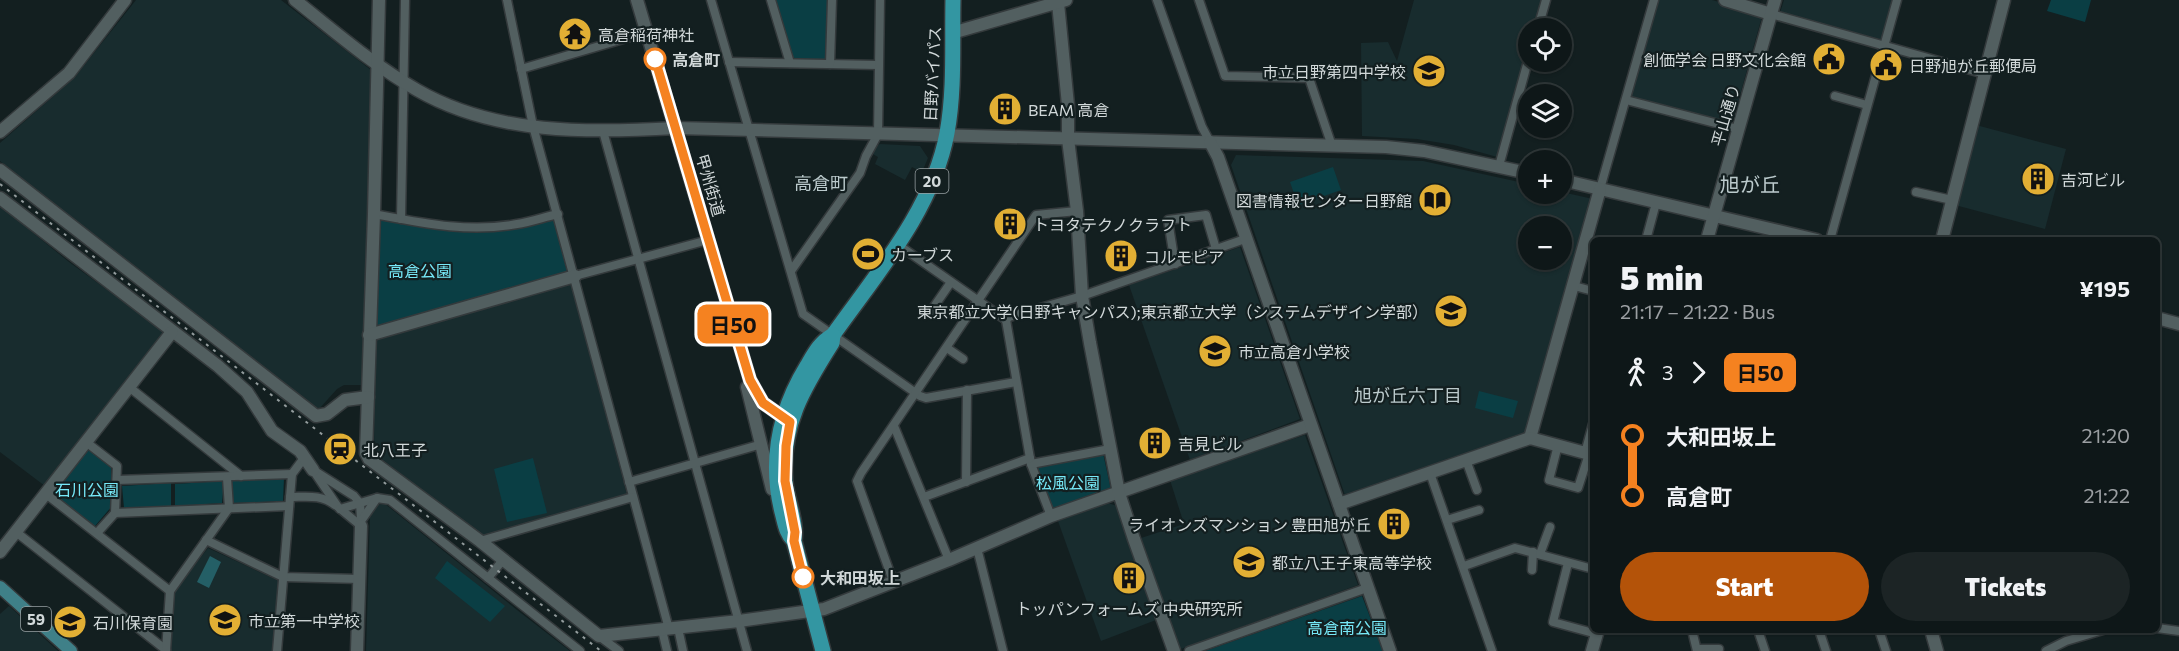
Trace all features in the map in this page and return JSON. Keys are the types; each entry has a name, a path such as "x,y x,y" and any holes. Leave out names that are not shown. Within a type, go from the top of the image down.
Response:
{"highway":[{"name":"日野バイパス","path":"794,541 788,535 776,483 777,444 805,370 825,339 833,335 897,244 932,183 947,135 951,110 953,0"},
{"name":"20","path":"786,420 785,481 795,532 794,541 823,651"}],"main road":[{"name":"59","path":"0,587 71,651"}],"street":[{"path":"0,132 69,73 125,0"},
{"path":"295,0 377,63 438,100 481,116 564,131 676,128 1332,146 1424,151 1518,171"},
{"path":"379,0 366,453 369,459 480,541 619,651"},
{"path":"401,219 405,0"},
{"path":"507,0 533,126 633,497 670,629 683,651"},
{"name":"甲州街道","path":"638,0 750,380 763,403 786,420"},
{"path":"711,0 803,314 916,394 926,398 1017,382"},
{"path":"771,0 790,63"},
{"path":"830,64 832,0"},
{"path":"791,271 860,173 878,134 880,0"},
{"path":"1157,0 1202,127 1218,157 1390,651"},
{"path":"1199,0 1225,76 1309,78 1332,146"},
{"path":"1541,18 1546,0"},
{"path":"1530,438 1654,0"},
{"path":"1725,0 1985,74"},
{"name":"平山通り","path":"1708,237 1775,0"},
{"path":"1831,237 1897,0"},
{"path":"1943,237 2004,0"},
{"path":"952,33 1062,1 1068,139 1077,211 1082,296 1119,493 1174,651"},
{"path":"521,69 647,32"},
{"path":"729,62 878,65"},
{"path":"1499,166 1525,72"},
{"path":"1835,96 1867,105"},
{"path":"1626,100 1738,129"},
{"path":"603,131 747,651"},
{"path":"0,170 316,416 327,414 345,400 368,398"},
{"path":"1572,182 1713,216 1769,233 1796,237"},
{"path":"1916,192 1952,200"},
{"path":"0,198 218,366 247,392 272,431 300,451 339,508"},
{"path":"1647,237 1656,203"},
{"path":"893,581 857,481 1036,215 1077,211"},
{"path":"374,214 439,226 473,228 517,225 558,214"},
{"path":"1175,264 1168,220 1206,215 1216,249"},
{"path":"1006,320 1009,317 1082,296 1245,239"},
{"path":"369,335 708,240"},
{"path":"897,244 1006,320 1030,461 1051,516"},
{"path":"931,311 951,282"},
{"path":"1574,286 1590,290"},
{"path":"2160,319 2179,324"},
{"path":"0,552 172,332"},
{"path":"947,348 963,358"},
{"name":"甲州街道","path":"750,380 747,387 781,519 785,525"},
{"path":"129,387 242,476"},
{"path":"966,482 967,390"},
{"path":"599,636 813,612 950,560 1051,516 1310,425"},
{"path":"894,426 950,560"},
{"path":"1339,504 1530,438 1558,445 1589,454 1578,488 1549,480 1558,445"},
{"path":"86,442 117,466 115,513 97,533"},
{"path":"629,482 762,444"},
{"path":"924,497 1030,461 1110,449"},
{"path":"277,651 292,474 304,458"},
{"path":"1466,460 1477,490"},
{"path":"313,470 354,495 360,502 357,651"},
{"path":"1430,472 1492,651"},
{"path":"117,480 292,474"},
{"path":"166,650 170,591 229,508 228,477"},
{"path":"115,513 229,508 289,502 338,485"},
{"path":"46,494 170,591"},
{"path":"307,497 324,498 361,524"},
{"path":"480,541 633,497"},
{"path":"339,508 377,498 390,500 580,651"},
{"path":"361,524 377,498"},
{"path":"1447,520 1479,510"},
{"path":"1532,570 1536,553 1550,527"},
{"path":"16,532 166,650"},
{"path":"206,540 283,577 360,579"},
{"path":"977,548 1003,651"},
{"path":"1464,566 1515,548 1590,568"},
{"path":"488,578 503,560"},
{"path":"1568,562 1553,621 1590,630"},
{"path":"1189,651 1367,588"},
{"path":"2160,628 2179,631"},
{"path":"667,651 670,629"},
{"path":"1592,651 1597,633"},
{"path":"1693,633 1698,650 1719,649"},
{"path":"1759,633 1765,651"},
{"path":"1821,633 1826,651"},
{"path":"1880,633 1886,651"},
{"path":"1932,633 1937,651"},
{"path":"2046,651 2066,640 2092,633"}],"shaded area":[{"path":"136,0 281,0 371,70 364,385 344,385 337,389 319,409 275,380 0,161 0,143 74,78"},
{"path":"1414,0 1546,0 1541,18 1518,18 1518,72 1525,72 1522,84 1518,84 1518,97 1501,158 1454,145 1417,139 1362,136 1361,43 1388,42 1397,61"},
{"path":"1654,0 1712,0 1761,14 1731,127 1626,100"},
{"path":"1784,0 1897,0 1884,46 1779,16"},
{"path":"1976,125 2066,149 2045,229 1955,205"},
{"path":"880,144 920,146 928,158 922,172 912,167 905,180 875,164 878,157 871,153"},
{"path":"1236,155 1423,161 1518,182 1518,204 1572,204 1572,194 1593,199 1525,433 1345,495 1231,165"},
{"path":"0,206 69,262 165,332 45,486 0,452"},
{"name":"市立高倉小学校","path":"1240,247 1300,419 1190,460 1129,285"},
{"path":"571,283 627,495 481,536 374,453 375,338"},
{"name":"都立八王子東高等学校","path":"1305,435 1358,585 1178,650 1141,538 1184,524 1170,480"},
{"path":"384,503 570,651 366,651 370,517 378,505"},
{"name":"トッパンフォームズ 中央研究所","path":"1108,503 1117,506 1156,620 1101,641 1058,521"},
{"name":"市立第一中学校","path":"208,548 279,581 274,651 171,651 175,590"},
{"path":"210,556 221,562 209,588 197,582"},
{"path":"9,606 58,651 0,651 0,614"}],"green space":[{"path":"771,0 832,0 830,64 790,63"},
{"path":"2051,0 2091,0 2085,22 2047,11"},
{"path":"1333,167 1341,190 1298,205 1290,182"},
{"name":"高倉公園","path":"379,219 415,226 476,232 515,228 554,219 567,272 376,326"},
{"path":"1479,391 1518,401 1513,418 1475,408"},
{"name":"石川公園","path":"87,448 111,467 112,506 95,526 52,493"},
{"name":"松風公園","path":"1103,453 1111,490 1053,508 1036,466"},
{"path":"533,458 547,513 507,522 494,469"},
{"path":"284,478 283,501 233,503 232,480"},
{"path":"224,481 222,503 175,506 175,484"},
{"path":"171,483 171,506 124,508 122,486"},
{"path":"447,561 505,606 490,622 435,578"},
{"name":"高倉南公園","path":"1362,596 1383,651 1205,651"}],"railway":[{"path":"0,184 601,651"}],"bus line":[{"name":"日50","path":"655,59 750,380 763,403 790,422 786,446 785,481 795,532 794,541 803,577"}],"place":[{"name":"高倉稲荷神社","path":"575,34"},
{"name":"高倉町","path":"655,59"},
{"name":"創価学会 日野文化会館","path":"1829,59"},
{"name":"日野旭が丘郵便局","path":"1886,65"},
{"name":"市立日野第四中学校","path":"1429,71"},
{"name":"BEAM 高倉","path":"1005,109"},
{"name":"吉河ビル","path":"2038,179"},
{"name":"図書情報センター日野館","path":"1435,200"},
{"name":"トヨタテクノクラフト","path":"1010,224"},
{"name":"カーブス","path":"868,254"},
{"name":"コルモピア","path":"1121,256"},
{"name":"東京都立大学(日野キャンパス);東京都立大学（システムデザイン学部）","path":"1451,311"},
{"name":"市立高倉小学校","path":"1215,351"},
{"name":"吉見ビル","path":"1155,443"},
{"name":"北八王子","path":"340,449"},
{"name":"ライオンズマンション 豊田旭が丘","path":"1394,524"},
{"name":"都立八王子東高等学校","path":"1249,562"},
{"name":"大和田坂上","path":"803,577"},
{"name":"トッパンフォームズ 中央研究所","path":"1129,578"},
{"name":"市立第一中学校","path":"225,620"},
{"name":"石川保育園","path":"70,622"}],"district":[{"name":"高倉町","path":"821,183"},
{"name":"旭が丘","path":"1750,184"},
{"name":"旭が丘六丁目","path":"1408,395"}]}
